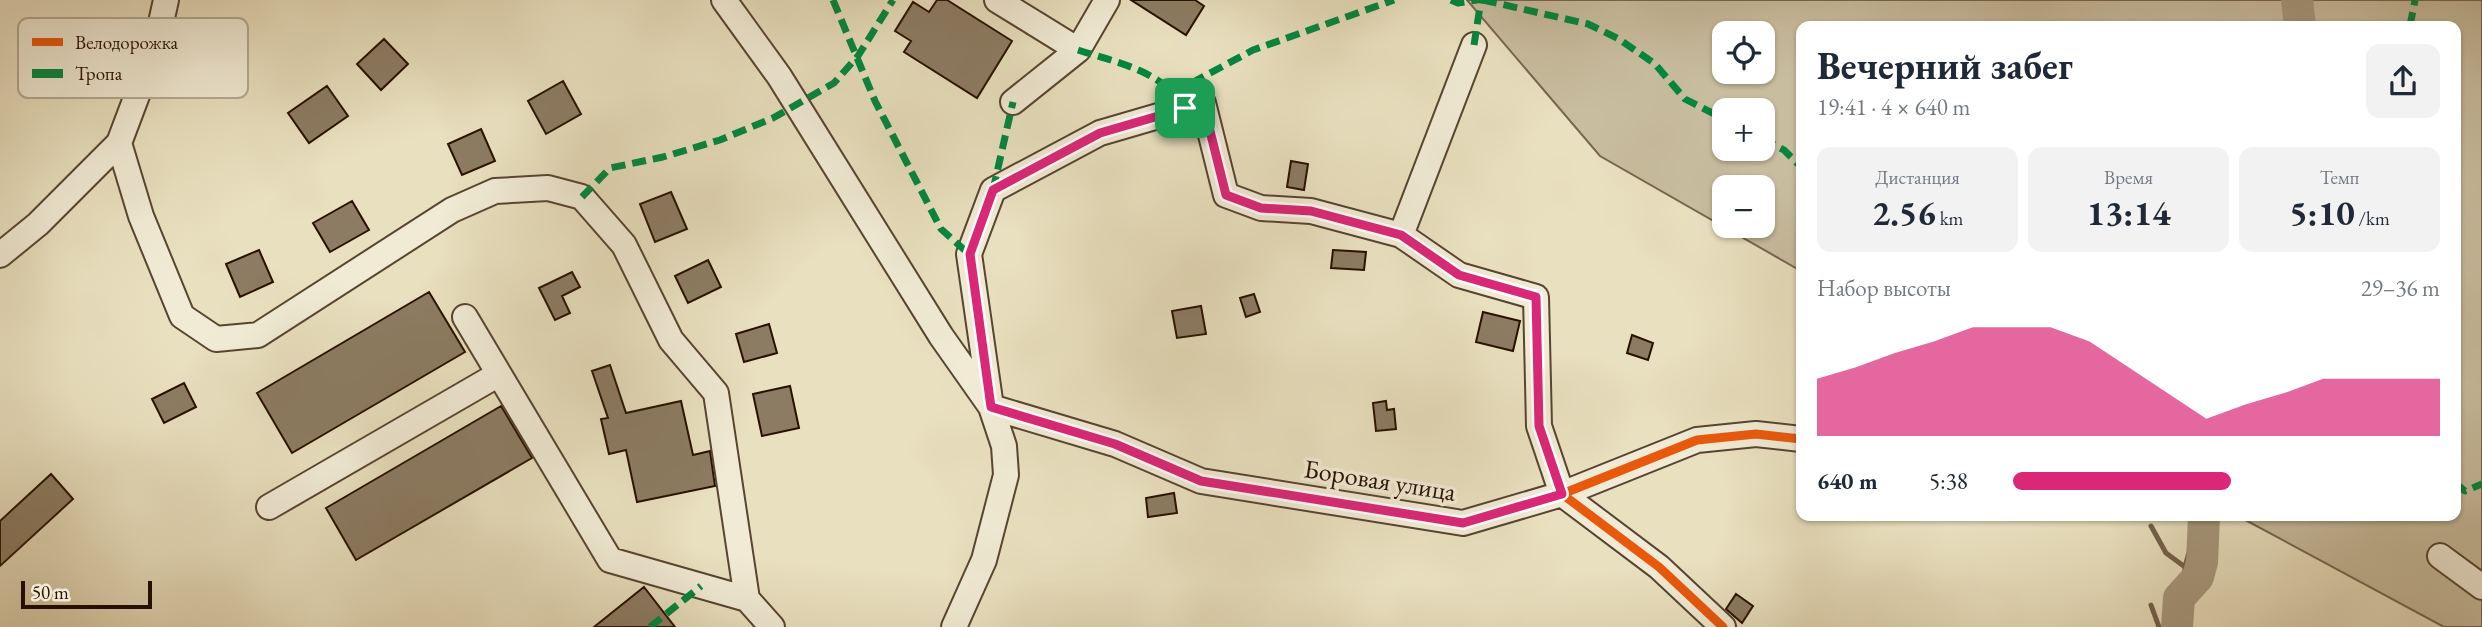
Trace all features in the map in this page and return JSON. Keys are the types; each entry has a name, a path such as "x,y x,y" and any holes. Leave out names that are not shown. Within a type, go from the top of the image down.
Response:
{"street":[{"path":"162,18 166,0"},
{"path":"724,0 779,76 941,335 991,407"},
{"path":"997,0 1078,50"},
{"path":"1013,102 1078,50 1107,0"},
{"path":"1401,235 1474,45"},
{"path":"0,255 38,224 118,143 135,98"},
{"path":"954,627 984,560 1006,475 1004,446 991,407 970,254 993,190 1100,133 1203,103 1226,195 1261,208 1311,211 1401,235 1459,275 1536,297 1539,426 1562,494 1659,567 1723,627"},
{"path":"118,143 141,216 181,316 216,339 258,335 452,210 495,191 548,188 582,197 624,245 671,340 716,393 747,599"},
{"path":"465,317 610,559 747,599 772,627"},
{"path":"269,507 499,374"},
{"name":"Боровая улица","path":"991,407 1115,444 1201,481 1463,523 1562,494 1698,440 1756,435 1796,439"},
{"path":"2440,556 2482,587"}],"path":[{"path":"2461,491 2465,491"}],"shaded area":[{"path":"1467,0 2482,0 2482,627 2444,627 2247,521 2461,521 2461,21 1796,21 1796,268 1743,238 1775,238 1775,175 1712,175 1712,220 1600,156"}],"building":[{"path":"937,0 947,0 1012,41 977,98 904,52 911,41 895,31 913,2 929,12"},
{"path":"1131,0 1195,0 1204,6 1186,35"},
{"path":"384,39 408,64 381,90 357,64"},
{"path":"563,81 581,114 546,134 528,101"},
{"path":"327,86 348,116 309,143 288,113"},
{"path":"481,129 495,161 462,175 448,144"},
{"path":"1291,161 1308,164 1304,190 1287,187"},
{"path":"671,192 687,229 655,242 640,204"},
{"path":"352,201 369,230 330,252 313,223"},
{"path":"259,250 273,282 240,297 226,264"},
{"path":"1333,250 1366,252 1364,270 1331,268"},
{"path":"708,260 721,287 688,303 675,276"},
{"path":"572,272 580,287 562,296 570,313 555,320 539,288"},
{"path":"429,292 465,352 292,453 257,393"},
{"path":"1254,294 1260,312 1246,317 1240,298"},
{"path":"1201,306 1206,334 1177,338 1172,311"},
{"path":"1483,312 1520,321 1513,351 1476,342"},
{"path":"769,324 777,353 744,362 736,334"},
{"path":"1632,335 1653,343 1648,360 1627,353"},
{"path":"610,365 626,413 681,401 693,455 710,451 715,486 637,502 626,450 609,454 601,419 608,418 592,371"},
{"path":"184,383 196,407 164,423 152,399"},
{"path":"790,386 799,428 762,436 753,394"},
{"path":"1386,401 1387,410 1394,409 1396,429 1376,431 1373,403"},
{"path":"501,406 532,458 356,560 326,508"},
{"path":"51,474 73,499 0,566 0,521"},
{"path":"1174,493 1177,513 1148,517 1146,498"},
{"path":"644,587 675,627 594,627"},
{"path":"1736,594 1753,606 1742,623 1726,609"}],"waterway":[{"path":"2297,0 2299,21"},
{"path":"2185,567 2198,521"},
{"path":"2177,627 2179,598 2198,577 2202,562 2204,521"},
{"path":"2151,526 2166,553 2185,567 2184,592"},
{"path":"2151,605 2159,627"},
{"path":"2178,609 2187,627"}],"marked path":[{"path":"833,0 875,101 941,229 969,254"},
{"path":"582,197 610,168 663,157 720,140 773,118 834,83 858,56 893,0"},
{"path":"1173,93 1253,50 1394,0"},
{"path":"1451,0 1458,3 1477,0"},
{"path":"1474,45 1481,0"},
{"path":"1483,0 1588,24 1619,39 1655,64 1685,99 1712,113"},
{"path":"2411,21 2415,0"},
{"path":"1078,50 1145,73 1168,88 1177,98"},
{"path":"993,190 1013,102"},
{"path":"1775,145 1796,162"},
{"path":"2461,488 2465,491 2482,484"},
{"path":"650,627 701,586"}],"cycle path":[{"path":"1203,103 1226,195 1261,208 1311,211 1401,235 1459,275 1536,297 1539,426 1562,494 1463,523 1201,481 1115,444 991,407 969,254 993,190 1100,133 1203,103"},
{"path":"1562,494 1697,440 1756,434 1796,438"},
{"path":"1562,494 1659,567 1723,627"}],"route":[{"path":"1203,103 1226,195 1261,208 1311,211 1401,235 1459,275 1536,297 1539,426 1562,494 1463,523 1201,481 1115,444 991,407 970,254 993,190 1100,133 1185,108 1203,103"}]}
